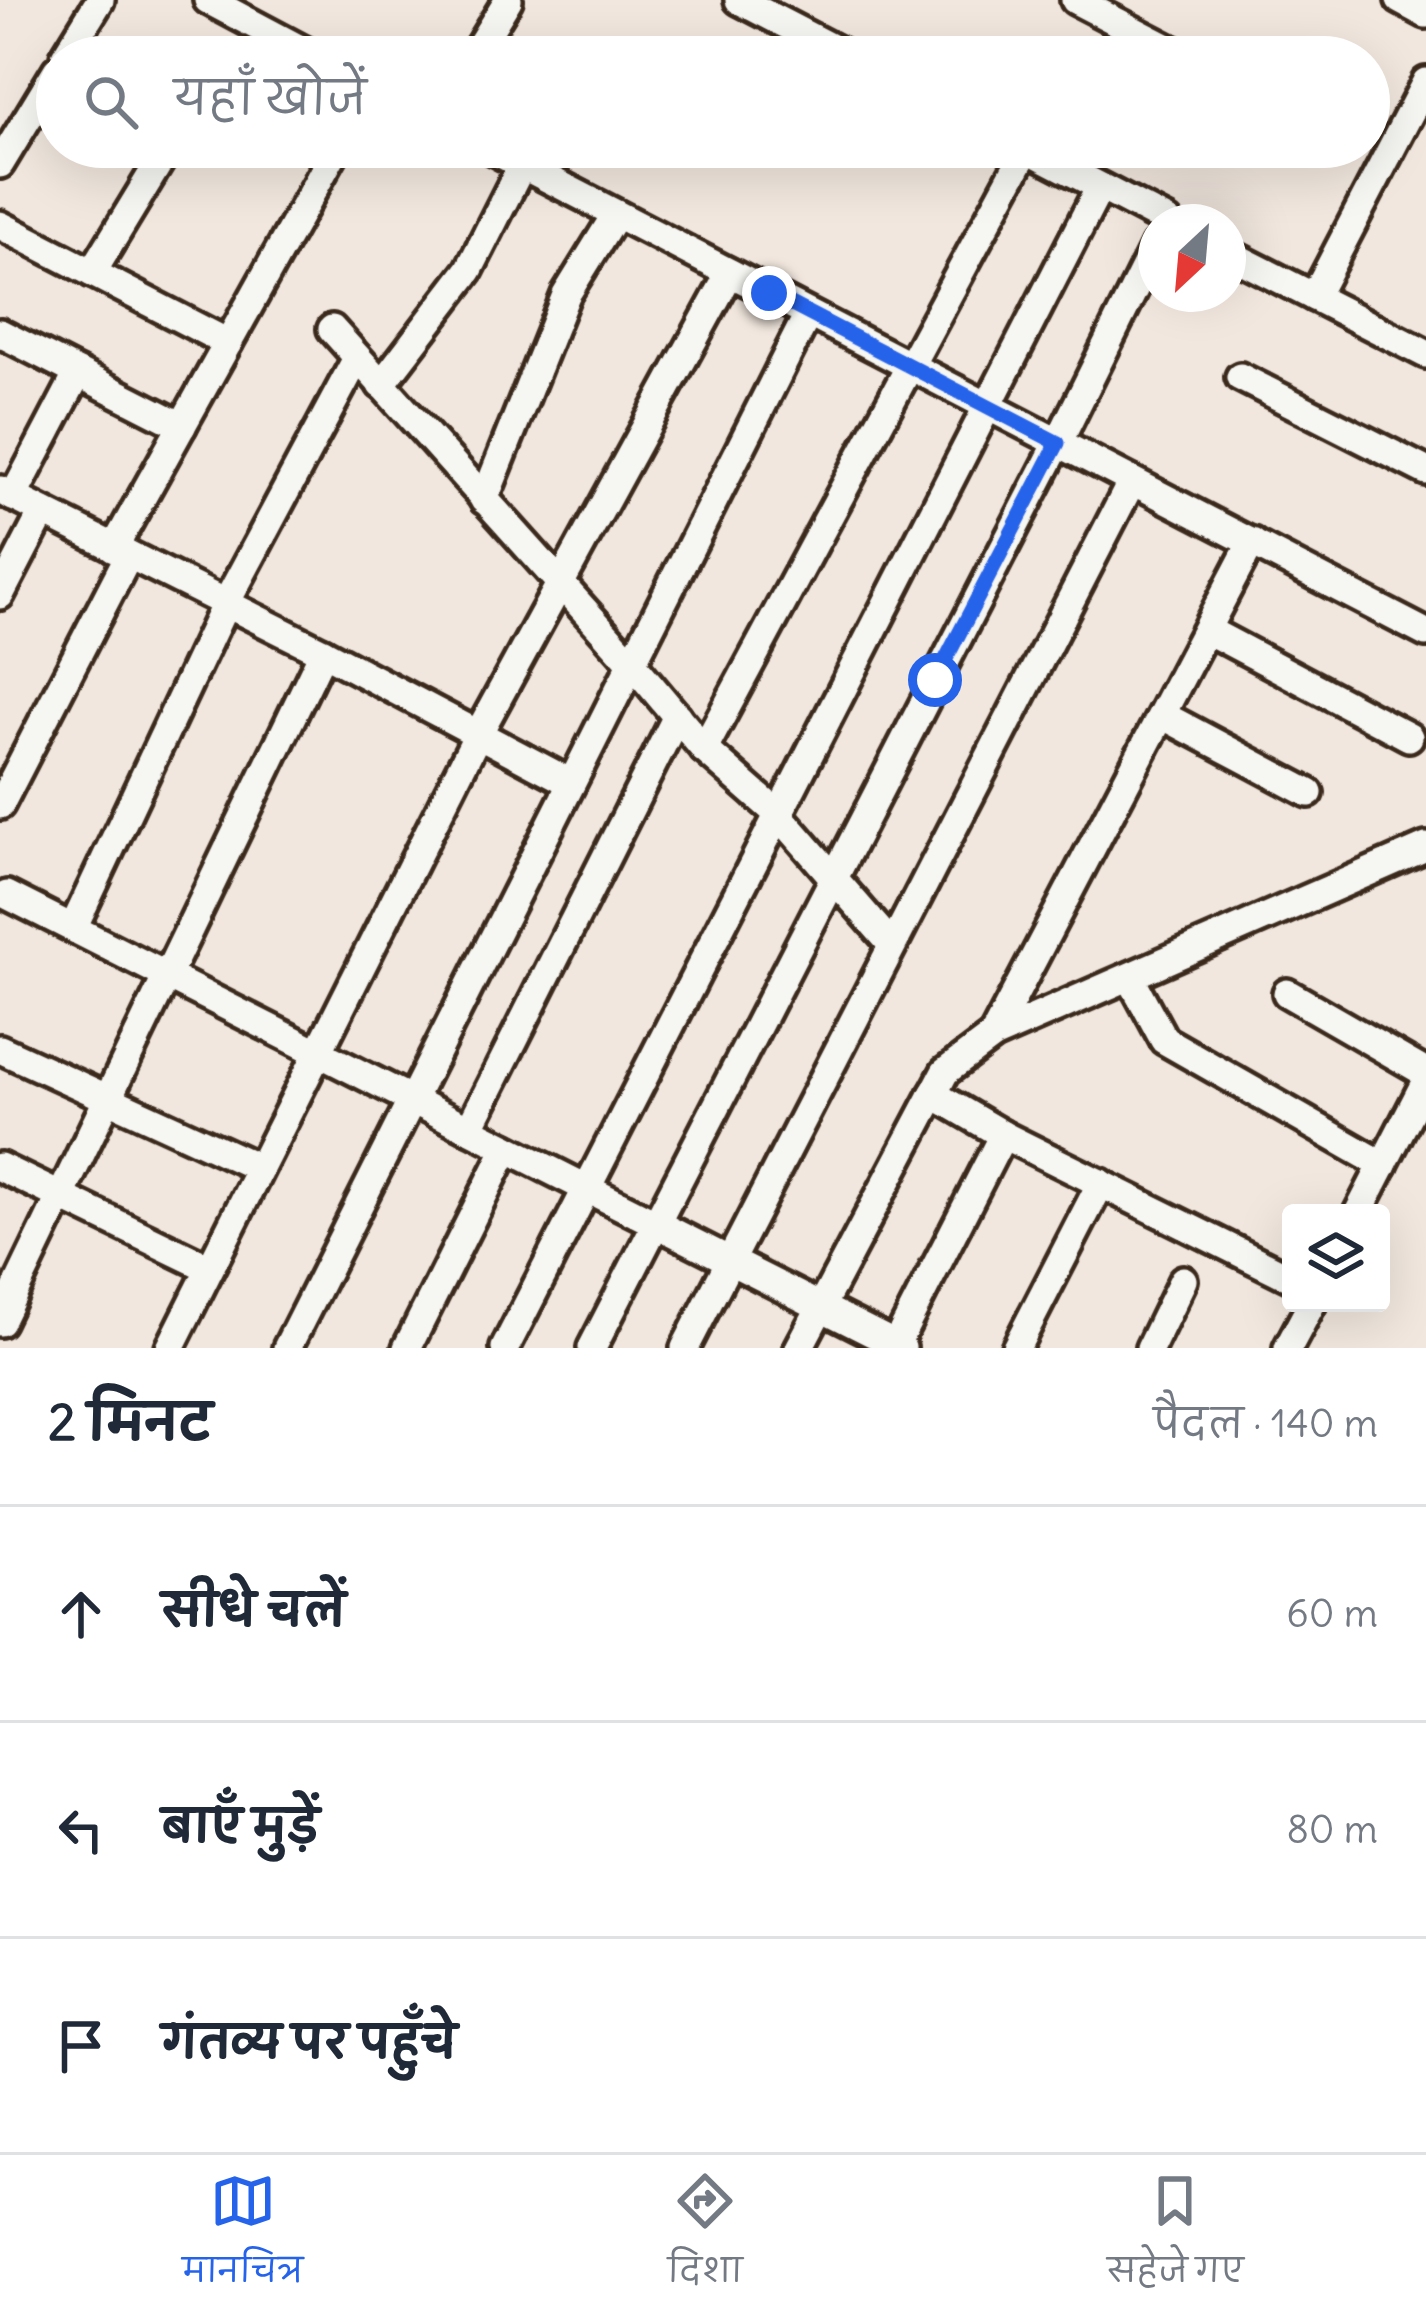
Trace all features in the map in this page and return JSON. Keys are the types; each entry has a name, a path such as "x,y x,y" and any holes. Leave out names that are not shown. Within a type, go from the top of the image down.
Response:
{"street":[{"path":"78,36 100,0"},
{"path":"208,0 252,10 287,36"},
{"path":"486,36 508,0"},
{"path":"739,0 808,36"},
{"path":"1075,0 1144,36"},
{"path":"1400,0 1426,14"},
{"path":"1390,150 1426,82"},
{"path":"0,164 36,105"},
{"path":"92,273 156,168"},
{"path":"0,805 182,426 326,168"},
{"path":"381,385 469,270 521,168"},
{"path":"529,168 1426,632"},
{"path":"704,748 1014,168"},
{"path":"1063,168 1138,207"},
{"path":"1314,296 1381,168"},
{"path":"505,1348 1100,187"},
{"path":"484,500 566,295 616,214"},
{"path":"0,225 228,343"},
{"path":"1246,262 1426,354"},
{"path":"170,1348 478,734 730,273"},
{"path":"592,1348 1138,281"},
{"path":"287,1348 808,314"},
{"path":"332,329 704,748 778,814 892,945"},
{"path":"0,333 182,426"},
{"path":"73,928 226,604 357,358"},
{"path":"78,373 6,494 323,652 571,783"},
{"path":"1240,377 1426,471"},
{"path":"685,1348 1132,482"},
{"path":"0,595 44,512"},
{"path":"993,1036 1252,542"},
{"path":"1207,630 1409,737"},
{"path":"0,1322 323,652"},
{"path":"1162,715 1309,793"},
{"path":"469,1129 676,716"},
{"path":"799,1348 945,1072 993,1036 1426,847"},
{"path":"8,895 897,1347 1003,1135"},
{"path":"1131,979 1164,1040 1383,1165"},
{"path":"1287,993 1426,1077 1363,1204"},
{"path":"0,1048 259,1168"},
{"path":"933,1094 1003,1135 1282,1274"},
{"path":"407,1348 507,1148"},
{"path":"0,1167 209,1268"},
{"path":"1016,1348 1101,1183"},
{"path":"1150,1348 1183,1280"},
{"path":"1288,1348 1307,1312"}],"route":[{"path":"769,293 1058,443 935,680"}]}
